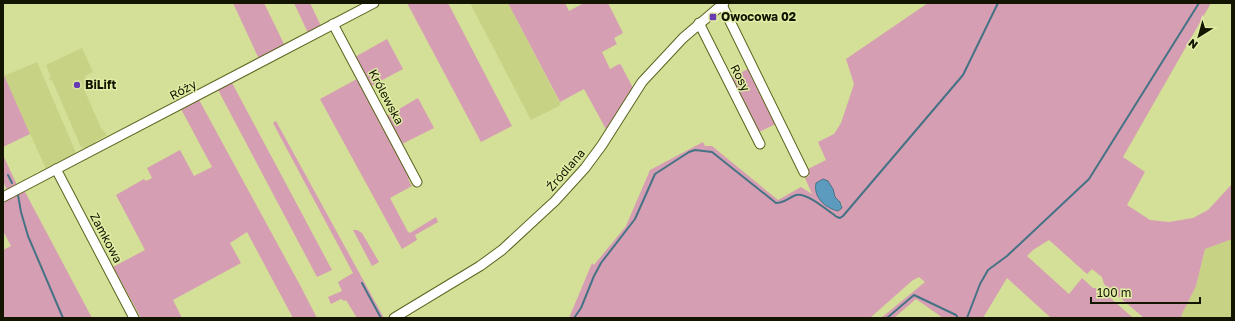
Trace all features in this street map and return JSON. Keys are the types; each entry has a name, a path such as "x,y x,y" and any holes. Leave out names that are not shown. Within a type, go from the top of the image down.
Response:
{"street":[{"name":"Róży","path":"3,197 374,3"},
{"name":"Źródlana","path":"394,318 480,266 502,250 555,201 585,168 602,145 642,82 683,38 723,4"},
{"path":"723,4 804,172"},
{"name":"Rosy","path":"699,23 760,144"},
{"name":"Królewska","path":"333,24 417,182"},
{"name":"Zamkowa","path":"56,169 134,318"}],"shaded area":[{"path":"233,3 264,3 285,46 259,59"},
{"path":"294,3 310,3 321,26 308,33"},
{"path":"407,3 448,3 512,126 481,142"},
{"path":"470,3 508,3 561,105 531,120"},
{"path":"508,3 565,3 569,11 584,3 608,3 623,33 614,38 617,44 602,52 610,69 619,64 621,65 633,88 607,131 584,89 560,102"},
{"path":"928,3 1211,3 1123,157 1145,172 1127,205 1150,220 1169,222 1193,218 1208,210 1232,184 1232,239 1205,249 1196,286 1181,316 1183,318 1144,318 1104,284 1102,277 1092,269 1087,274 1049,240 1033,250 1027,256 1069,294 1082,278 1093,288 1099,288 1132,317 1051,318 1007,278 983,318 943,318 916,299 894,318 881,318 925,282 919,277 913,280 870,318 569,318 592,263 594,265 626,226 650,170 703,142 705,146 712,146 778,200 801,187 812,194 805,178 809,176 806,170 826,160 818,142 834,134 841,123 854,84 846,59","holes":["828,181 833,189 835,197 842,204 842,208 815,190 816,183"]},
{"path":"387,39 403,69 371,86 355,57"},
{"path":"82,48 93,72 85,76 88,85 83,87 101,128 107,135 86,148 81,147 52,80 51,81 49,78 51,77 46,65"},
{"path":"37,62 76,153 46,169 4,76"},
{"path":"750,68 778,123 757,133 730,78"},
{"path":"3,73 30,134 3,147"},
{"path":"357,79 410,178 408,179 412,186 390,198 408,232 410,233 436,217 438,222 415,235 417,240 402,249 320,99"},
{"path":"231,81 332,270 317,277 217,88"},
{"path":"198,98 317,318 293,318 247,232 230,243 241,263 173,300 182,318 141,318 113,267 145,250 116,195 144,179 146,181 152,178 147,168 180,150 194,176 212,167 180,107"},
{"path":"418,98 434,128 402,144 387,116"},
{"path":"276,121 384,318 357,318 346,300 344,301 341,299 331,304 328,297 342,291 338,282 353,273 273,123"},
{"path":"3,155 17,185 7,190 3,181"},
{"path":"24,190 92,318 3,318 3,250 11,246 3,231 3,201"},
{"path":"353,230 357,230 362,233 379,262 372,266"},
{"path":"1232,239 1232,318 1183,318 1181,316 1196,286 1205,249"}],"water":[{"path":"823,179 828,181 833,189 835,197 840,202 842,208 838,211 825,205 816,193 816,183"}],"waterway":[{"path":"574,318 581,308 601,263 635,219 655,174 689,152 695,150 712,152 776,203 796,195 801,195 811,199 837,217 840,218 843,216 963,75 998,3"},
{"path":"967,318 980,284 988,270 1007,256 1089,179 1199,3"},
{"path":"8,175 12,183"},
{"path":"18,195 28,236 63,318"},
{"path":"362,283 381,318"},
{"path":"887,318 914,295 956,315 958,318"}],"place":[{"name":"Owocowa 02","path":"713,17"},
{"name":"BiLift","path":"77,85"}]}
